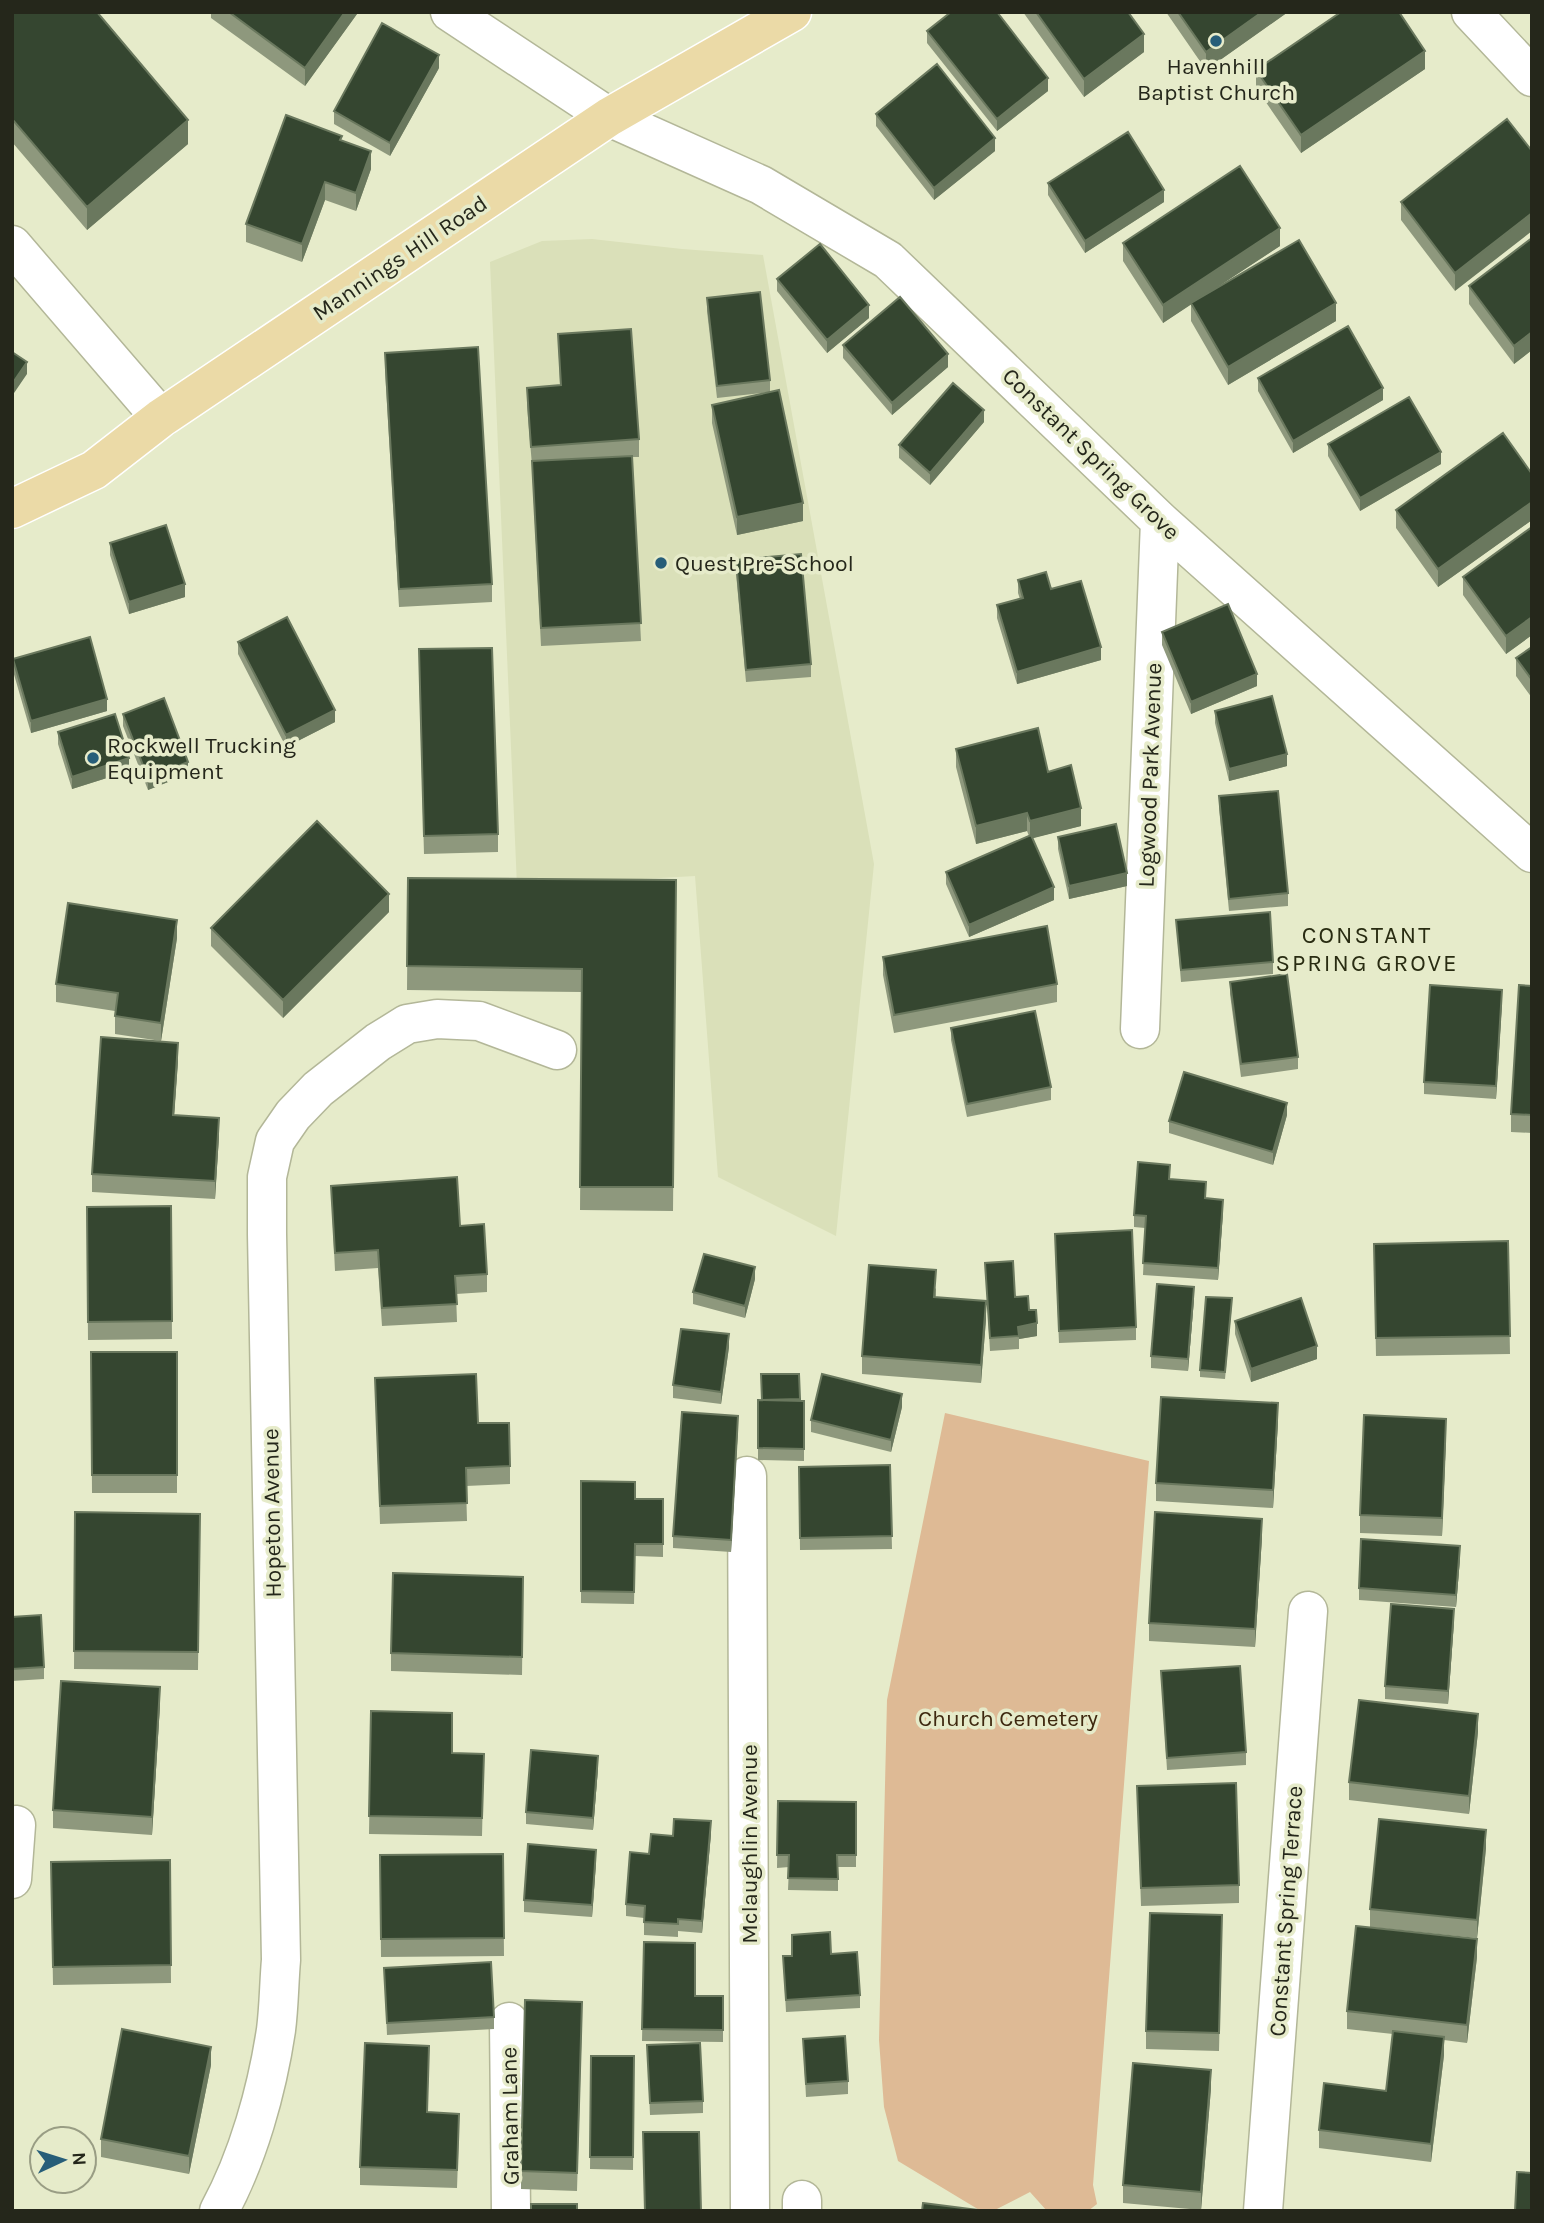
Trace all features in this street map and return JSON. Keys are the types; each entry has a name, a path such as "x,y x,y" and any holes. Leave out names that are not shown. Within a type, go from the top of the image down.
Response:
{"main road":[{"name":"Mannings Hill Road","path":"12,509 94,470 161,418 609,117 792,12"}],"street":[{"name":"Constant Spring Grove","path":"450,12 609,117 761,185 888,260 1160,521 1532,853"},
{"path":"1471,12 1532,77"},
{"path":"12,245 161,418"},
{"name":"Logwood Park Avenue","path":"1140,1029 1160,521"},
{"name":"Hopeton Avenue","path":"219,2211 234,2184 262,2097 276,2030 281,1960 267,1234 267,1177 275,1142 293,1115 318,1089 378,1042 407,1024 437,1019 479,1021 557,1050"},
{"name":"Mclaughlin Avenue","path":"747,1476 751,2211"},
{"name":"Constant Spring Terrace","path":"1263,2211 1308,1611"},
{"path":"12,1879 16,1825"},
{"name":"Graham Lane","path":"509,2022 511,2211"}],"shaded area":[{"name":"Quest Pre-School","path":"592,239 763,255 874,864 836,1236 718,1177 695,876 517,886 490,262 542,241"}],"green space":[{"name":"Church Cemetery","path":"945,1413 1149,1461 1093,2185 1097,2204 1088,2211 1047,2211 1030,2192 993,2211 981,2211 898,2161 884,2107 879,2040 887,1700"}],"building":[{"path":"12,12 97,12 188,120 87,207 12,119"},
{"path":"229,12 345,12 305,68"},
{"path":"951,12 997,12 1048,78 997,119 927,31"},
{"path":"1036,12 1128,12 1144,34 1084,79"},
{"path":"1178,12 1262,12 1206,52"},
{"path":"1341,12 1399,12 1425,51 1301,135 1256,70"},
{"path":"382,23 439,55 390,143 334,111"},
{"path":"937,64 995,138 934,188 876,114"},
{"path":"286,115 342,136 340,140 371,151 356,193 325,182 302,244 246,224"},
{"path":"1507,119 1532,151 1532,213 1455,273 1401,202"},
{"path":"1128,132 1164,190 1085,241 1048,183"},
{"path":"1240,166 1280,228 1163,305 1123,243"},
{"path":"1532,238 1532,332 1514,346 1469,286"},
{"path":"1299,240 1336,303 1228,367 1191,303"},
{"path":"820,244 869,305 827,340 777,279"},
{"path":"760,292 770,380 717,386 707,298"},
{"path":"900,297 948,354 892,403 843,345"},
{"path":"1348,326 1383,388 1293,441 1258,378"},
{"path":"631,329 639,439 531,447 527,388 561,385 558,334"},
{"path":"478,347 492,584 399,589 385,353"},
{"path":"12,352 27,362 12,384"},
{"path":"953,383 984,410 930,473 899,445"},
{"path":"779,390 803,503 737,517 712,405"},
{"path":"1409,397 1441,452 1360,498 1328,444"},
{"path":"1503,433 1532,474 1532,502 1438,569 1396,510"},
{"path":"632,456 641,623 541,628 532,461"},
{"path":"166,525 185,584 129,602 110,543"},
{"path":"1532,527 1532,617 1506,636 1463,577"},
{"path":"801,554 811,664 746,670 736,560"},
{"path":"1046,572 1051,589 1081,581 1101,647 1017,672 997,605 1023,598 1018,580"},
{"path":"1228,604 1257,674 1191,702 1162,632"},
{"path":"287,617 335,710 286,735 238,642"},
{"path":"90,637 107,699 31,721 13,659"},
{"path":"1532,647 1532,680 1516,658"},
{"path":"492,648 498,834 424,836 419,649"},
{"path":"1272,696 1287,754 1229,769 1215,711"},
{"path":"164,698 188,762 148,778 123,714"},
{"name":"Rockwell Trucking Equipment","path":"115,714 129,758 72,777 58,732"},
{"path":"1038,728 1048,772 1071,765 1081,808 1030,821 1027,813 976,826 956,749"},
{"path":"1278,791 1288,893 1229,899 1219,796"},
{"path":"317,821 389,894 283,1000 211,928"},
{"path":"1116,824 1127,873 1069,886 1058,837"},
{"path":"1031,835 1054,887 969,925 946,872"},
{"path":"408,878 676,880 673,1187 580,1187 582,969 407,966"},
{"path":"68,903 177,920 161,1023 115,1016 118,993 56,984"},
{"path":"1270,912 1273,962 1181,970 1176,920"},
{"path":"1047,926 1057,984 894,1015 883,957"},
{"path":"1287,974 1298,1057 1241,1064 1230,982"},
{"path":"1430,985 1502,990 1496,1086 1424,1082"},
{"path":"1519,985 1532,986 1532,1115 1511,1114"},
{"path":"1035,1011 1051,1087 967,1104 951,1028"},
{"path":"101,1037 178,1043 173,1115 219,1118 215,1181 92,1174"},
{"path":"1184,1072 1287,1103 1273,1152 1169,1121"},
{"path":"1138,1162 1170,1165 1169,1179 1206,1182 1205,1198 1223,1200 1218,1268 1143,1263 1146,1216 1134,1215"},
{"path":"457,1177 460,1226 484,1224 487,1274 455,1276 457,1304 382,1308 378,1250 335,1253 331,1186"},
{"path":"171,1206 172,1321 88,1322 87,1207"},
{"path":"1132,1230 1136,1327 1059,1331 1055,1234"},
{"path":"1508,1241 1510,1336 1376,1338 1374,1244"},
{"path":"704,1254 755,1267 745,1306 693,1292"},
{"path":"1013,1261 1015,1297 1028,1296 1029,1310 1036,1310 1037,1323 1018,1327 1019,1336 990,1338 985,1263"},
{"path":"869,1265 936,1270 934,1297 986,1301 981,1365 862,1356"},
{"path":"1157,1284 1194,1287 1188,1359 1151,1356"},
{"path":"1206,1297 1232,1298 1225,1372 1200,1370"},
{"path":"1301,1298 1317,1346 1251,1369 1235,1321"},
{"path":"681,1329 729,1334 721,1392 673,1385"},
{"path":"91,1352 177,1352 177,1475 92,1475"},
{"path":"476,1374 478,1423 509,1423 510,1466 466,1468 467,1503 380,1506 375,1378"},
{"path":"761,1374 799,1374 800,1399 762,1400"},
{"path":"822,1374 902,1394 891,1440 811,1420"},
{"path":"1161,1397 1278,1403 1273,1490 1156,1483"},
{"path":"758,1400 804,1401 804,1449 758,1448"},
{"path":"682,1412 738,1416 731,1540 673,1536"},
{"path":"1364,1415 1446,1419 1442,1518 1360,1515"},
{"path":"890,1465 892,1536 800,1538 799,1467"},
{"path":"581,1481 635,1482 635,1499 663,1499 663,1544 635,1544 634,1592 581,1591"},
{"path":"75,1512 200,1514 198,1652 74,1651"},
{"path":"1155,1512 1262,1519 1255,1629 1149,1623"},
{"path":"1361,1539 1460,1546 1456,1595 1359,1588"},
{"path":"393,1573 523,1577 522,1657 391,1653"},
{"path":"1391,1604 1454,1609 1448,1691 1385,1686"},
{"path":"41,1615 44,1667 12,1669 12,1617"},
{"path":"1240,1666 1246,1752 1167,1758 1161,1671"},
{"path":"61,1681 160,1687 152,1817 53,1810"},
{"path":"1359,1700 1478,1714 1469,1796 1349,1782"},
{"path":"371,1711 452,1713 452,1753 484,1754 482,1818 369,1816"},
{"path":"531,1750 598,1756 593,1818 526,1812"},
{"path":"1236,1783 1239,1885 1141,1888 1137,1786"},
{"path":"778,1801 856,1802 856,1855 837,1855 838,1879 788,1878 789,1855 777,1855"},
{"path":"674,1819 711,1821 702,1921 678,1919 678,1924 644,1922 645,1906 626,1904 630,1852 649,1854 651,1834 673,1836"},
{"path":"1379,1819 1486,1830 1477,1920 1370,1909"},
{"path":"528,1844 596,1850 592,1905 524,1900"},
{"path":"503,1854 504,1938 381,1939 380,1855"},
{"path":"170,1860 171,1965 53,1967 51,1862"},
{"path":"1150,1913 1222,1915 1219,2033 1146,2031"},
{"path":"1356,1926 1477,1939 1467,2025 1347,2011"},
{"path":"830,1932 831,1954 857,1952 860,1995 786,2000 783,1956 792,1956 792,1935"},
{"path":"644,1942 695,1943 695,1996 723,1996 723,2030 642,2029"},
{"path":"491,1962 494,2017 387,2023 384,1968"},
{"path":"525,2000 582,2002 577,2173 521,2171"},
{"path":"122,2029 211,2047 189,2156 101,2139"},
{"path":"1393,2031 1444,2037 1431,2144 1319,2130 1324,2083 1386,2091"},
{"path":"845,2036 848,2081 806,2084 803,2039"},
{"path":"365,2043 429,2046 427,2112 459,2114 457,2170 360,2167"},
{"path":"700,2043 703,2101 650,2103 647,2045"},
{"path":"591,2056 634,2056 633,2157 590,2157"},
{"path":"1133,2063 1211,2070 1201,2192 1123,2185"},
{"path":"643,2132 699,2132 701,2211 645,2211"},
{"path":"1517,2172 1532,2173 1532,2211 1515,2211"},
{"path":"923,2203 986,2211 922,2211"},
{"path":"531,2204 577,2204 577,2211 531,2211"}],"place":[{"name":"Havenhill Baptist Church","path":"1216,41"},
{"name":"Quest Pre-School","path":"661,563"},
{"name":"Rockwell Trucking Equipment","path":"93,758"}],"district":[{"name":"CONSTANT SPRING GROVE","path":"1367,949"}]}
